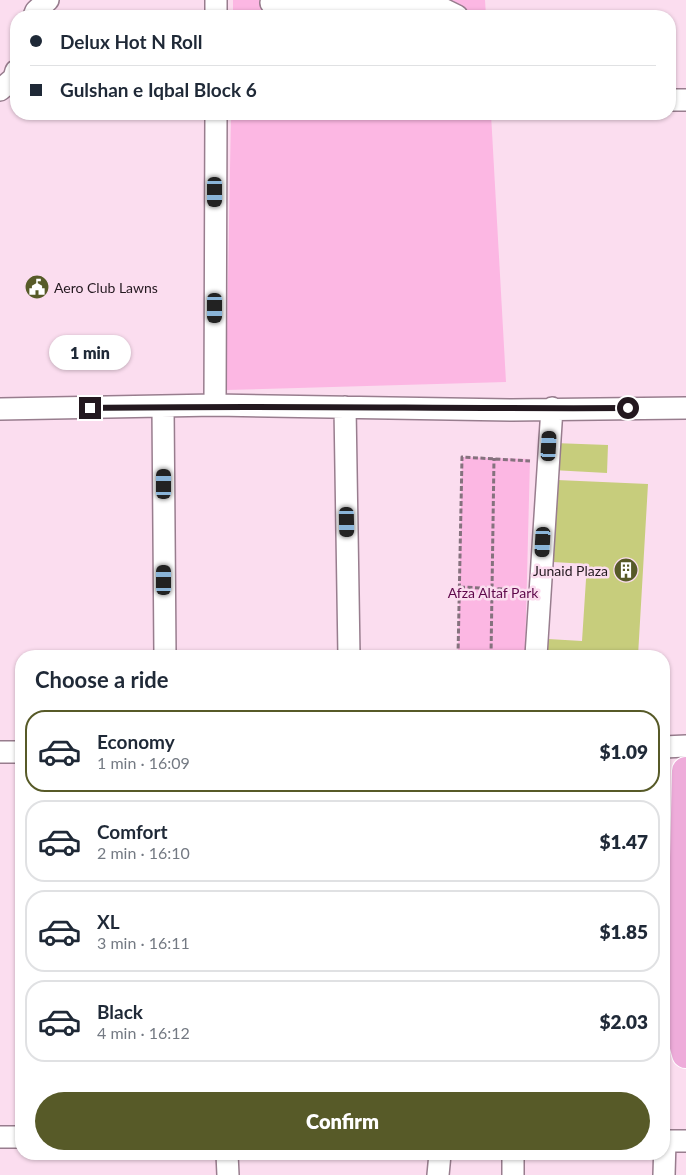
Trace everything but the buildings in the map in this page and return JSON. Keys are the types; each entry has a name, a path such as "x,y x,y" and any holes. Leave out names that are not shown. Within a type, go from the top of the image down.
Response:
{"main road":[{"path":"686,771 680,1032 686,1054"}],"street":[{"path":"37,10 48,0"},
{"path":"271,3 441,8 445,10"},
{"path":"0,90 10,81"},
{"path":"215,406 216,120"},
{"path":"0,409 215,406 512,410 552,408 686,408"},
{"path":"163,407 165,650"},
{"path":"345,407 349,650"},
{"path":"536,650 552,408"},
{"path":"670,747 686,746"},
{"path":"0,752 15,752"},
{"path":"0,1137 15,1137"},
{"path":"227,1160 228,1175"},
{"path":"438,1175 439,1160"},
{"path":"512,1160 513,1175"},
{"path":"664,1175 668,1160"}],"path":[{"path":"458,650 462,457 530,459 529,468"},
{"path":"491,650 494,458"},
{"path":"460,587 527,590"}],"green space":[{"path":"233,0 485,0 486,10 233,10"},
{"path":"231,120 491,120 506,382 226,390"},
{"name":"Afza Altaf Park","path":"462,457 530,459 525,650 458,650"}],"place":[{"name":"Aero Club Lawns","path":"37,287"},
{"name":"Junaid Plaza","path":"626,570"}],"route":[{"path":"90,408 215,406 512,410 628,408"}]}
